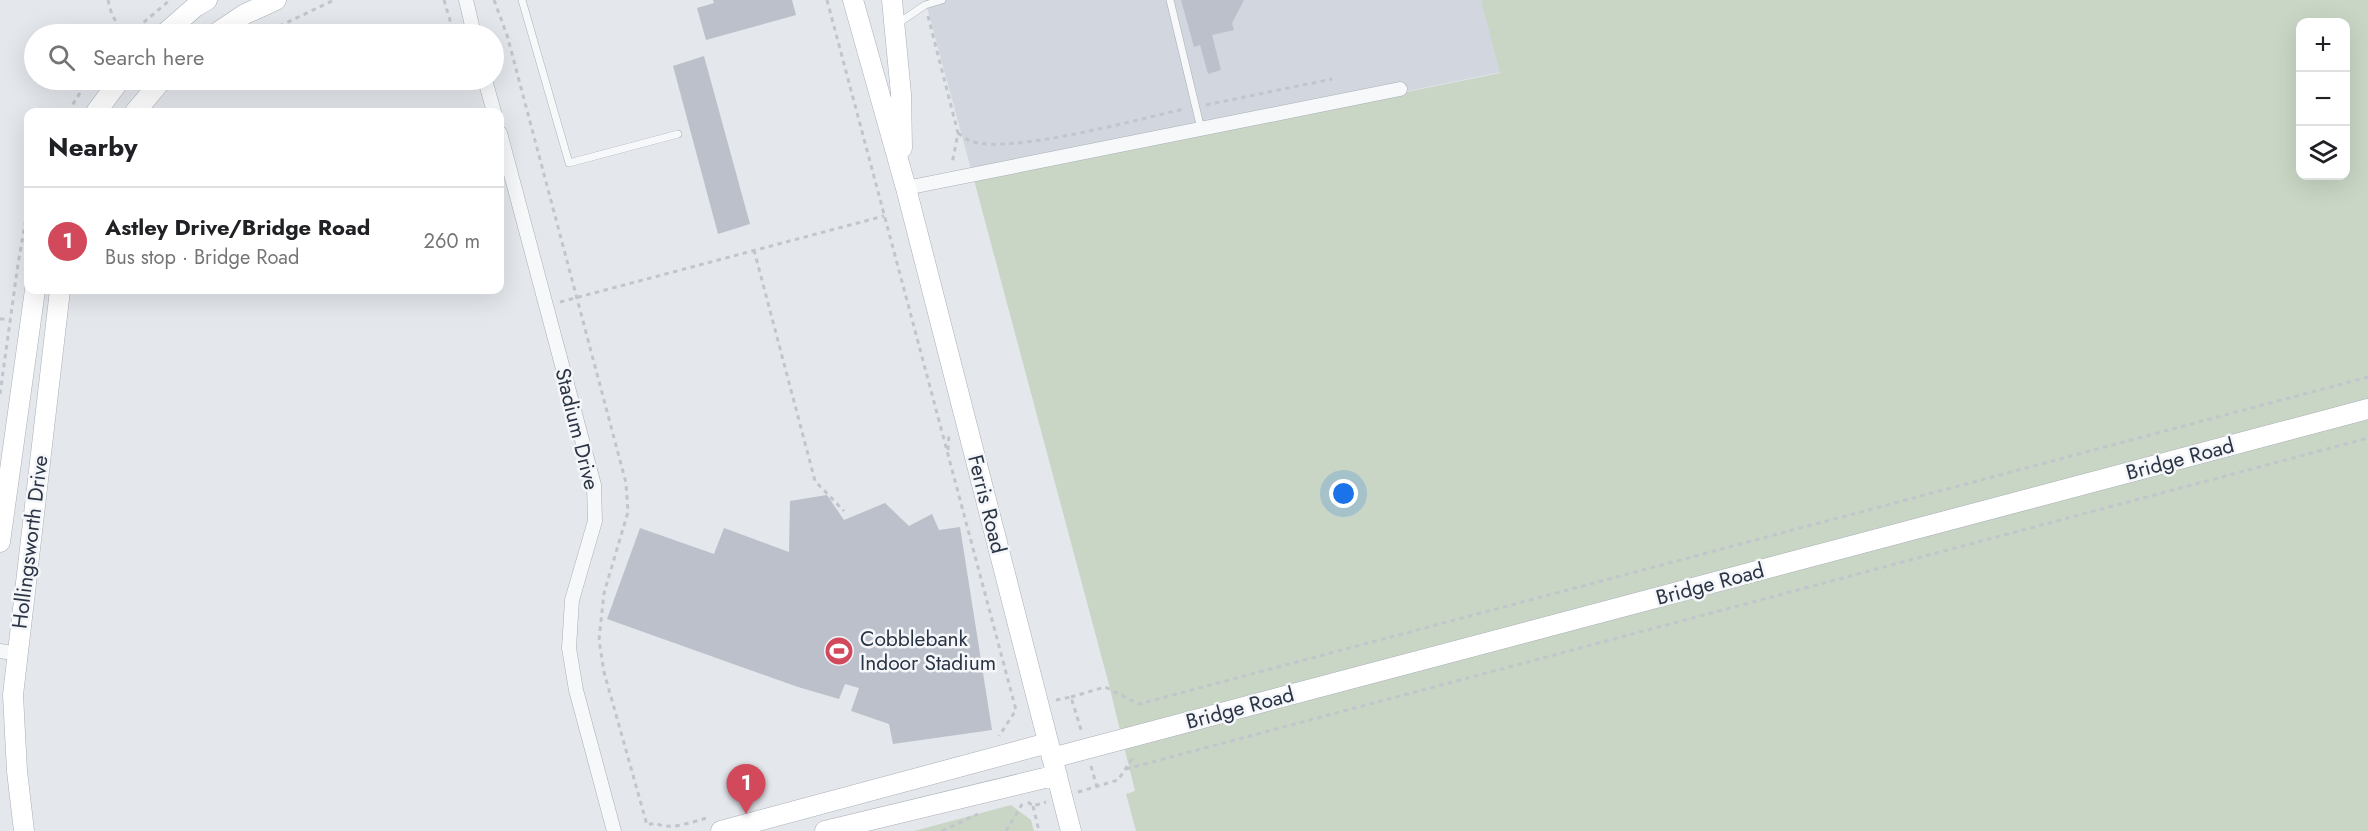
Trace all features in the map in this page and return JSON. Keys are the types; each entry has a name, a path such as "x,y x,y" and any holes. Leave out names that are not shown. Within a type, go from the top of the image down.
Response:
{"street":[{"path":"175,24 207,0"},
{"path":"230,24 245,14 276,0"},
{"path":"466,0 472,24"},
{"name":"Ferris Road","path":"854,0 904,183 1071,831"},
{"name":"Ferris Road","path":"892,0 901,94 904,183"},
{"path":"904,183 949,179 1400,89"},
{"path":"99,108 110,90"},
{"path":"138,108 154,90"},
{"path":"488,90 493,108"},
{"name":"Stadium Drive","path":"504,148 594,485 595,521 572,600 569,648 576,690 614,831"},
{"name":"Hollingsworth Drive","path":"0,542 34,294"},
{"name":"Hollingsworth Drive","path":"24,831 8,652 60,294"},
{"path":"30,320 56,323"},
{"name":"Bridge Road","path":"825,831 1086,749 2368,409"},
{"name":"Bridge Road","path":"721,831 1053,759"}],"lane":[{"path":"522,0 569,163 678,134"},
{"path":"916,0 924,4"},
{"path":"895,26 924,4 942,0"},
{"path":"1170,0 1202,129"}],"path":[{"path":"108,0 112,15 118,24"},
{"path":"142,24 170,0"},
{"path":"284,24 334,0"},
{"path":"444,0 451,24"},
{"path":"826,0 1016,710 997,740"},
{"path":"924,4 958,133 949,179"},
{"path":"958,133 969,141 1016,143 1332,79"},
{"path":"70,108 82,90"},
{"path":"575,298 884,216"},
{"path":"0,394 24,230"},
{"path":"754,250 815,481 844,511"},
{"path":"1038,704 1105,687 1139,704 2368,377"},
{"path":"1125,769 2368,438"},
{"path":"1071,697 1097,787"},
{"path":"1006,831 1025,800 1015,803"},
{"path":"1033,806 1039,831"},
{"path":"942,831 983,812"}],"shaded area":[{"path":"925,0 1481,0 1501,72 974,180"}],"green space":[{"path":"1481,0 2368,0 2368,831 1136,831 1126,794 1135,791 1108,681 974,180 1500,73"},
{"path":"1011,805 1031,820 1034,831 914,831"}],"building":[{"path":"713,0 792,0 796,15 706,40 697,8 714,3"},
{"path":"1181,0 1244,0 1232,23 1234,30 1212,35 1221,70 1208,74 1200,45 1194,47"},
{"path":"704,56 750,224 718,234 673,66"},
{"name":"Cobblebank Indoor Stadium","path":"827,495 844,520 885,503 909,526 932,514 939,530 960,527 992,730 893,744 889,724 851,711 859,688 845,684 839,699 798,687 607,619 640,528 714,554 724,528 789,552 790,501"}],"place":[{"name":"Cobblebank Indoor Stadium","path":"839,651"},
{"name":"Astley Drive/Bridge Road","path":"746,814"}]}
